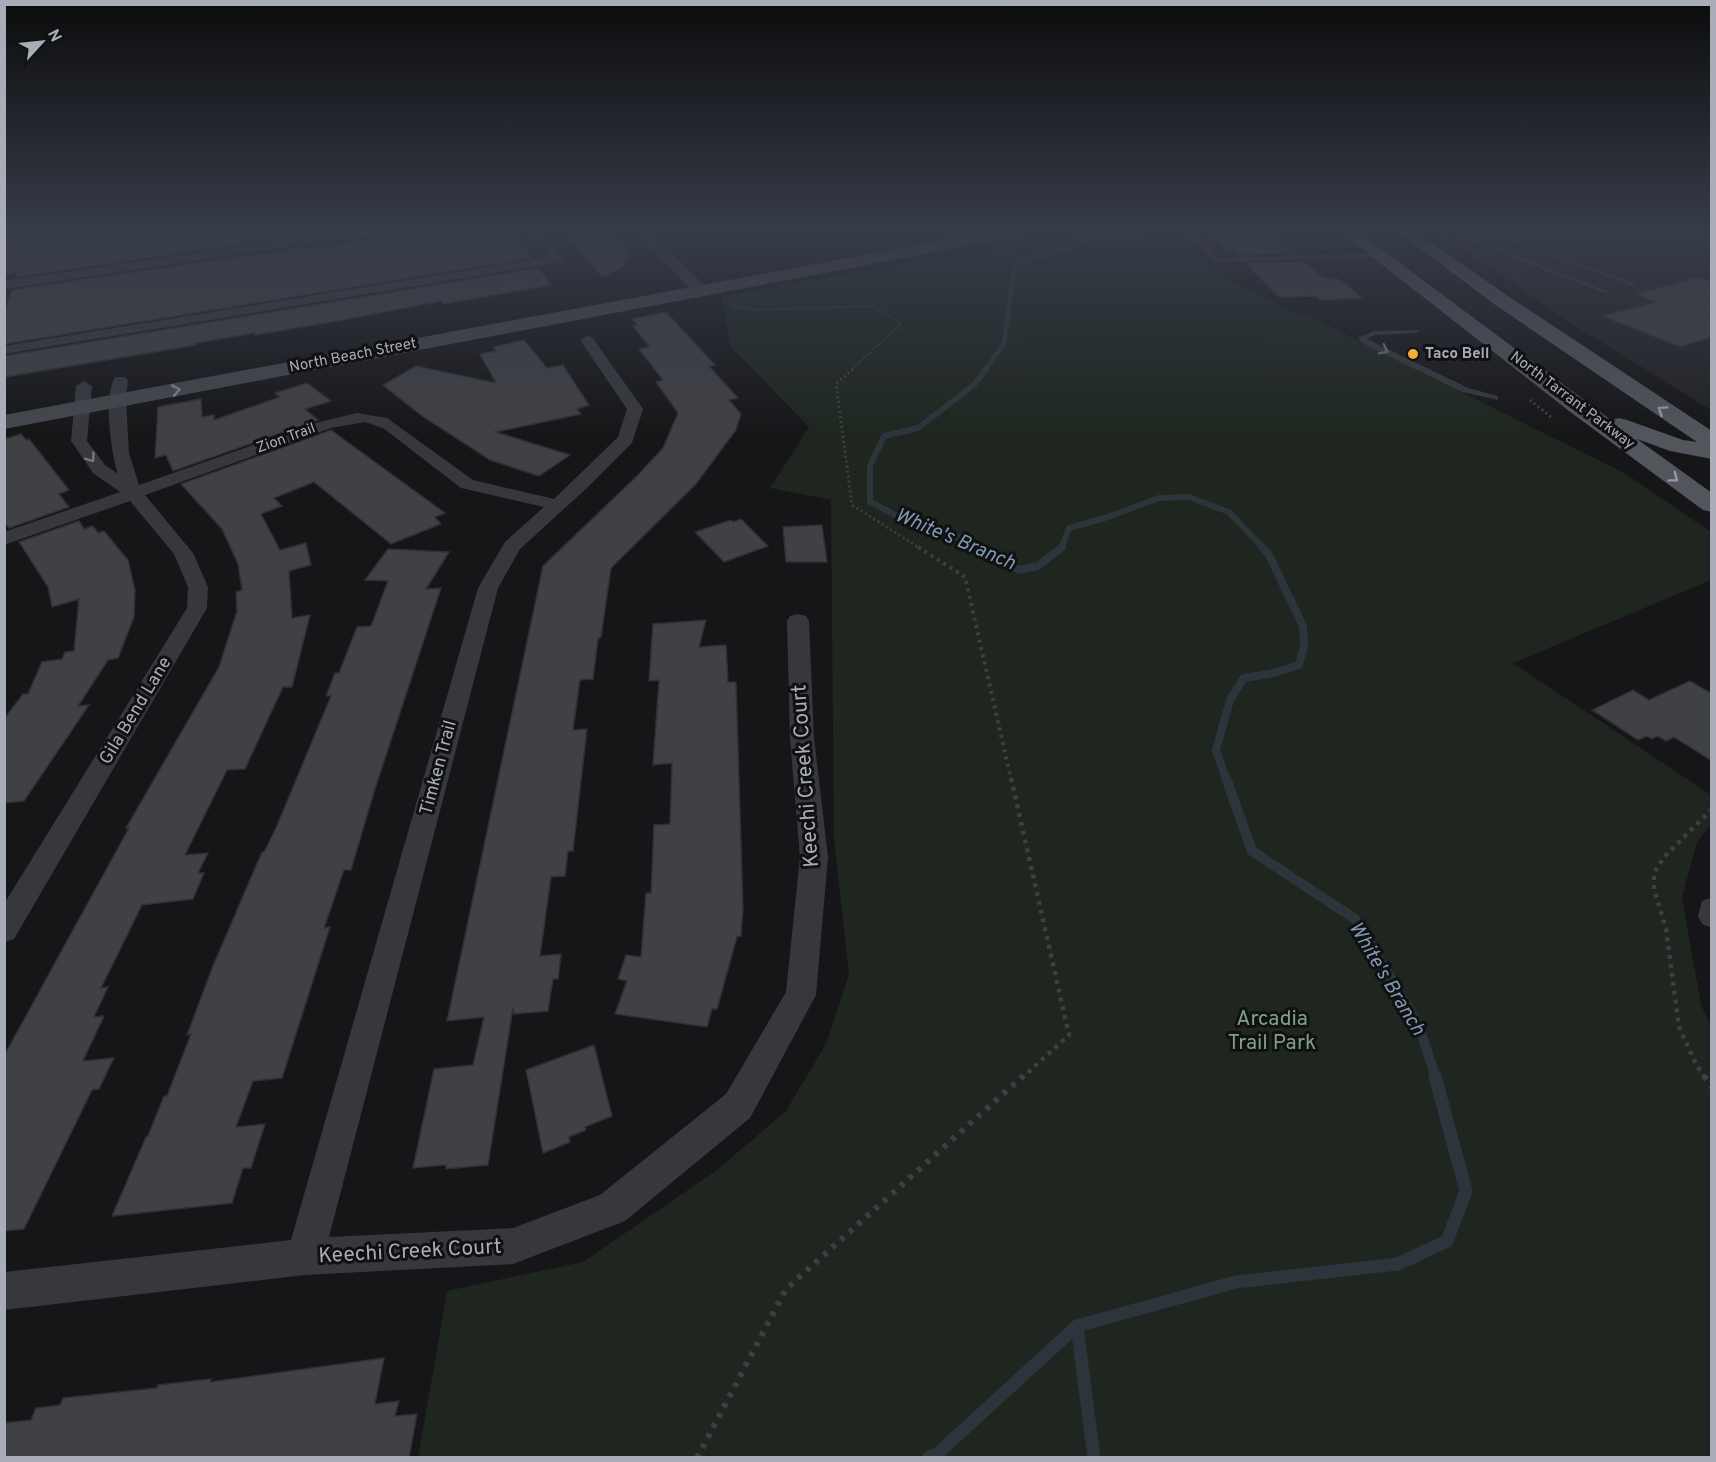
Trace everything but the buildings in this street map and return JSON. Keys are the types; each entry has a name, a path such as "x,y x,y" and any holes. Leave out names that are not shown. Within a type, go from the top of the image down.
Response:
{"main road":[{"name":"North Beach Street","path":"465,317 588,299"},
{"name":"North Beach Street","path":"4,422 83,397 611,299"},
{"name":"North Tarrant Parkway","path":"1437,299 1577,406 1712,504"},
{"path":"1441,302 1502,300 1712,442"},
{"path":"168,371 215,362"},
{"name":"North Beach Street","path":"119,390 144,375"},
{"name":"North Beach Street","path":"61,390 83,397"},
{"path":"1577,406 1642,434 1678,446 1712,452"}],"street":[{"path":"4,350 313,299"},
{"name":"Timken Trail","path":"305,1257 488,588 512,546 626,439 635,409 587,340"},
{"name":"Gila Bend Lane","path":"119,390 120,453 133,493"},
{"name":"Gila Bend Lane","path":"4,930 197,608 198,587 183,553 133,493 99,469 79,441 83,397"},
{"name":"Zion Trail","path":"4,539 325,425 361,417 378,418 467,484 556,505"},
{"name":"Keechi Creek Court","path":"4,1291 305,1257 513,1246 612,1208 738,1106 801,995 814,857 802,738 798,621"},
{"path":"1712,909 1712,916"}],"lane":[{"path":"1415,331 1374,333 1362,338 1465,390 1496,398"}],"path":[{"path":"697,1458 786,1289 1069,1035 964,577 852,505 836,384 901,324 874,306 755,310 727,304"},
{"path":"1712,809 1664,857 1654,873 1654,889 1666,929 1679,1027 1696,1064 1712,1087"}],"shaded area":[{"path":"1536,299 1711,299 1711,410"}],"green space":[{"name":"Arcadia Trail Park","path":"721,299 1267,299 1293,312 1309,316 1626,474 1711,532 1711,580 1513,663 1711,795 1711,825 1697,842 1682,897 1701,1005 1711,1027 1711,1457 418,1458 447,1291 583,1262 717,1170 786,1111 827,1042 849,974 834,839 831,500 770,488 809,427 731,347"}],"waterway":[{"name":"White's Branch","path":"985,370 1004,343 1010,299"},
{"name":"White's Branch","path":"979,549 948,532 897,516 870,502 870,466 884,436 918,428 975,384 986,369"},
{"name":"White's Branch","path":"1062,547 1069,528 1105,518 1159,498 1189,497 1229,512 1264,549"},
{"name":"White's Branch","path":"976,547 1019,570 1038,566 1062,547"},
{"name":"White's Branch","path":"1226,779 1216,750 1230,700 1244,678 1274,673 1299,665 1304,646 1303,626 1264,549"},
{"name":"White's Branch","path":"1226,778 1252,851 1355,919 1418,1024 1436,1078"},
{"name":"White's Branch","path":"1077,1326 1236,1282 1398,1264 1447,1241 1466,1191 1435,1076"},
{"path":"928,1458 937,1454 1077,1326"},
{"name":"White's Branch","path":"1077,1326 1094,1458"}],"place":[{"name":"Taco Bell","path":"1413,354"}]}
